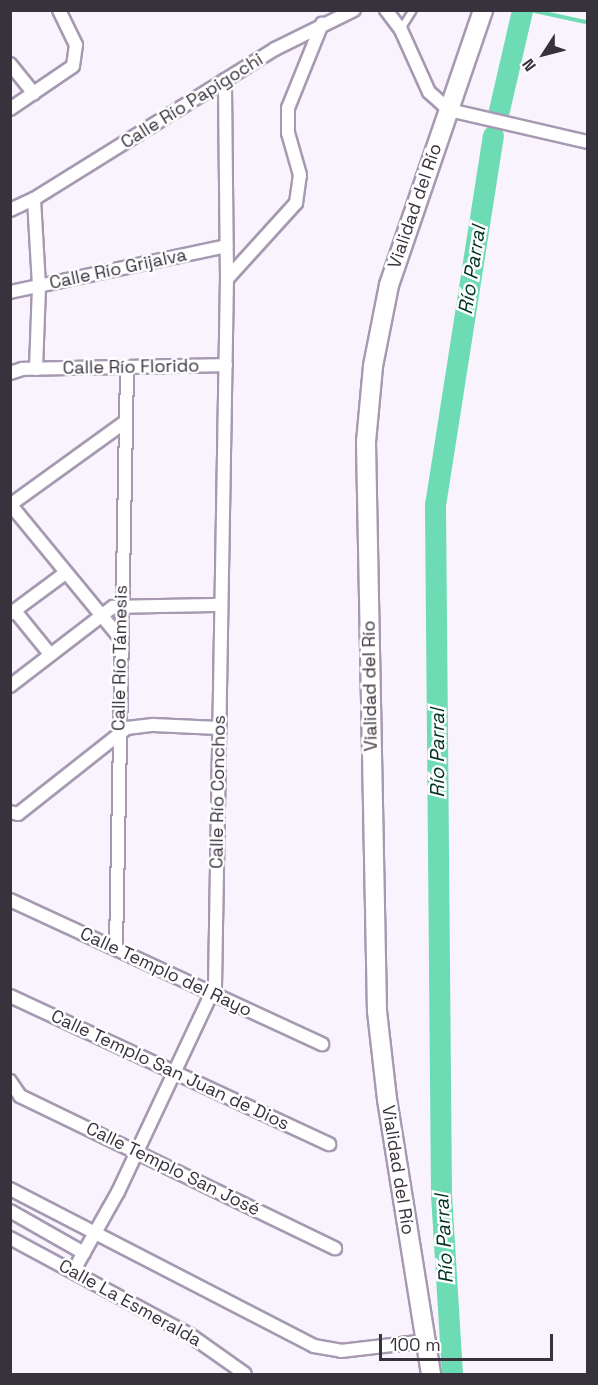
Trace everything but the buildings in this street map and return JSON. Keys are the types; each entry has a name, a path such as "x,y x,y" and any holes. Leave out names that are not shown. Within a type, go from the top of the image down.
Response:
{"main road":[{"name":"Vialidad del Río","path":"431,1374 387,1099 377,1011 366,442 373,366 389,285 483,10"}],"street":[{"path":"10,109 69,70 76,60 76,45 59,10"},
{"name":"Calle Río Papigochi","path":"10,210 34,199 225,80 322,24 354,10"},
{"path":"386,10 401,30 429,92 449,110 588,142"},
{"path":"227,279 296,203 300,175 288,133 288,108 322,24"},
{"path":"10,64 34,94"},
{"name":"Calle Río Conchos","path":"74,1270 137,1151 214,993 226,365 225,80"},
{"path":"34,199 39,287 36,369"},
{"name":"Calle Río Grijalva","path":"10,292 226,246"},
{"name":"Calle Río Florido","path":"10,373 36,369 226,365"},
{"name":"Calle Río Támesis","path":"116,948 124,422 127,368"},
{"path":"120,638 64,574 11,505 124,422"},
{"path":"50,654 13,612 64,574"},
{"path":"10,686 98,615 121,604 221,605"},
{"path":"12,813 119,732 153,724 219,728"},
{"name":"Calle Templo del Rayo","path":"10,900 322,1044"},
{"name":"Calle Templo San Juan de Dios","path":"10,996 329,1144"},
{"name":"Calle Templo San José","path":"11,1085 137,1151 335,1248"},
{"path":"10,1189 314,1346 341,1351 426,1341"},
{"path":"10,1211 84,1253"},
{"name":"Calle La Esmeralda","path":"10,1238 74,1270 190,1335 237,1372"}],"lane":[{"path":"401,30 412,10"}],"waterway":[{"name":"Río Parral","path":"499,110 522,10"},
{"path":"530,10 586,22"},
{"name":"Río Parral","path":"452,1374 441,1195 435,505 493,136"}]}
